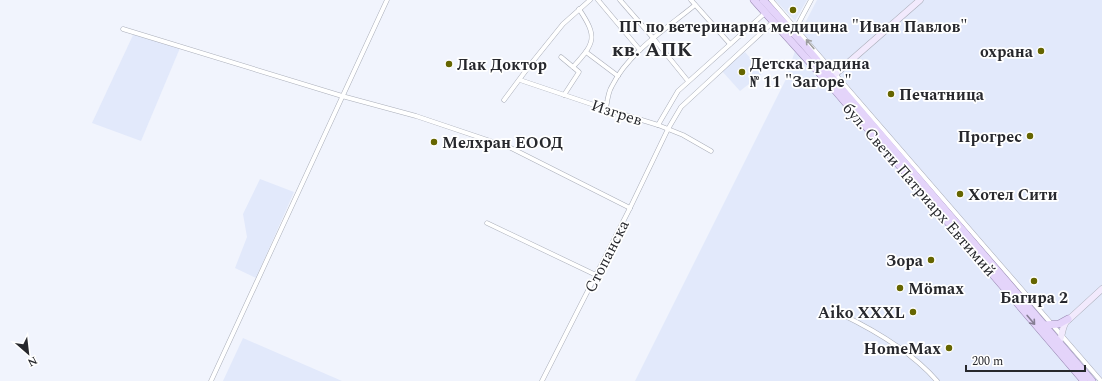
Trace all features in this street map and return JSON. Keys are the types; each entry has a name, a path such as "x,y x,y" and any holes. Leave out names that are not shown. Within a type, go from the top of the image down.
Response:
{"main road":[{"name":"бул. Свети Патриарх Евтимий","path":"754,0 833,88 978,257 1058,342 1084,381"},
{"name":"бул. Свети Патриарх Евтимий","path":"763,0 795,31 834,76 1092,381"},
{"path":"833,88 834,76 920,0"},
{"path":"818,72 834,76"},
{"path":"1044,325 1052,326 1063,323 1102,289"},
{"path":"1058,342 1063,327 1068,319"}],"street":[{"path":"211,381 387,0"},
{"path":"504,100 563,24 590,0"},
{"path":"598,0 640,50"},
{"path":"620,0 688,81"},
{"path":"691,0 730,44"},
{"path":"772,0 795,31 811,0"},
{"path":"606,109 611,86 624,66 640,50 695,5"},
{"path":"573,67 586,52 592,34 590,27 579,10"},
{"path":"658,126 678,90 765,13"},
{"name":"Стопанска","path":"542,381 630,208 668,129 681,107 773,22"},
{"path":"123,29 342,96 416,116 511,148 630,208"},
{"path":"586,52 618,76"},
{"path":"561,57 579,72 564,95"},
{"path":"834,76 1052,326 1058,342 1101,381"},
{"name":"Изгрев","path":"520,80 668,129 711,151"},
{"path":"487,223 596,275"},
{"path":"842,314 858,322 897,347 917,361 938,381"}],"shaded area":[{"name":"ПГ по ветеринарна медицина \"Иван Павлов\"","path":"775,0 807,0 795,21"},
{"path":"817,0 1102,0 1102,381 635,381 786,79 802,29"},
{"path":"134,33 180,48 141,141 92,123"},
{"name":"Детска градина № 11 \"Загоре\"","path":"745,52 763,73 740,91 722,71"},
{"path":"260,179 294,192 256,278 235,268 247,237 243,214"},
{"path":"243,338 342,381 223,381"}],"place":[{"name":"ПГ по ветеринарна медицина \"Иван Павлов\"","path":"793,10"},
{"name":"охрана","path":"1041,51"},
{"name":"Лак Доктор","path":"449,64"},
{"name":"Детска градина № 11 \"Загоре\"","path":"742,72"},
{"name":"Печатница","path":"891,94"},
{"name":"Прогрес","path":"1030,136"},
{"name":"Мелхран ЕООД","path":"434,142"},
{"name":"Хотел Сити","path":"960,194"},
{"name":"Зора","path":"931,260"},
{"name":"Багира 2","path":"1034,281"},
{"name":"Mömax","path":"900,288"},
{"name":"Aiko XXXL","path":"913,312"},
{"name":"HomeMax","path":"949,348"}],"district":[{"name":"кв. АПК","path":"652,49"}]}
